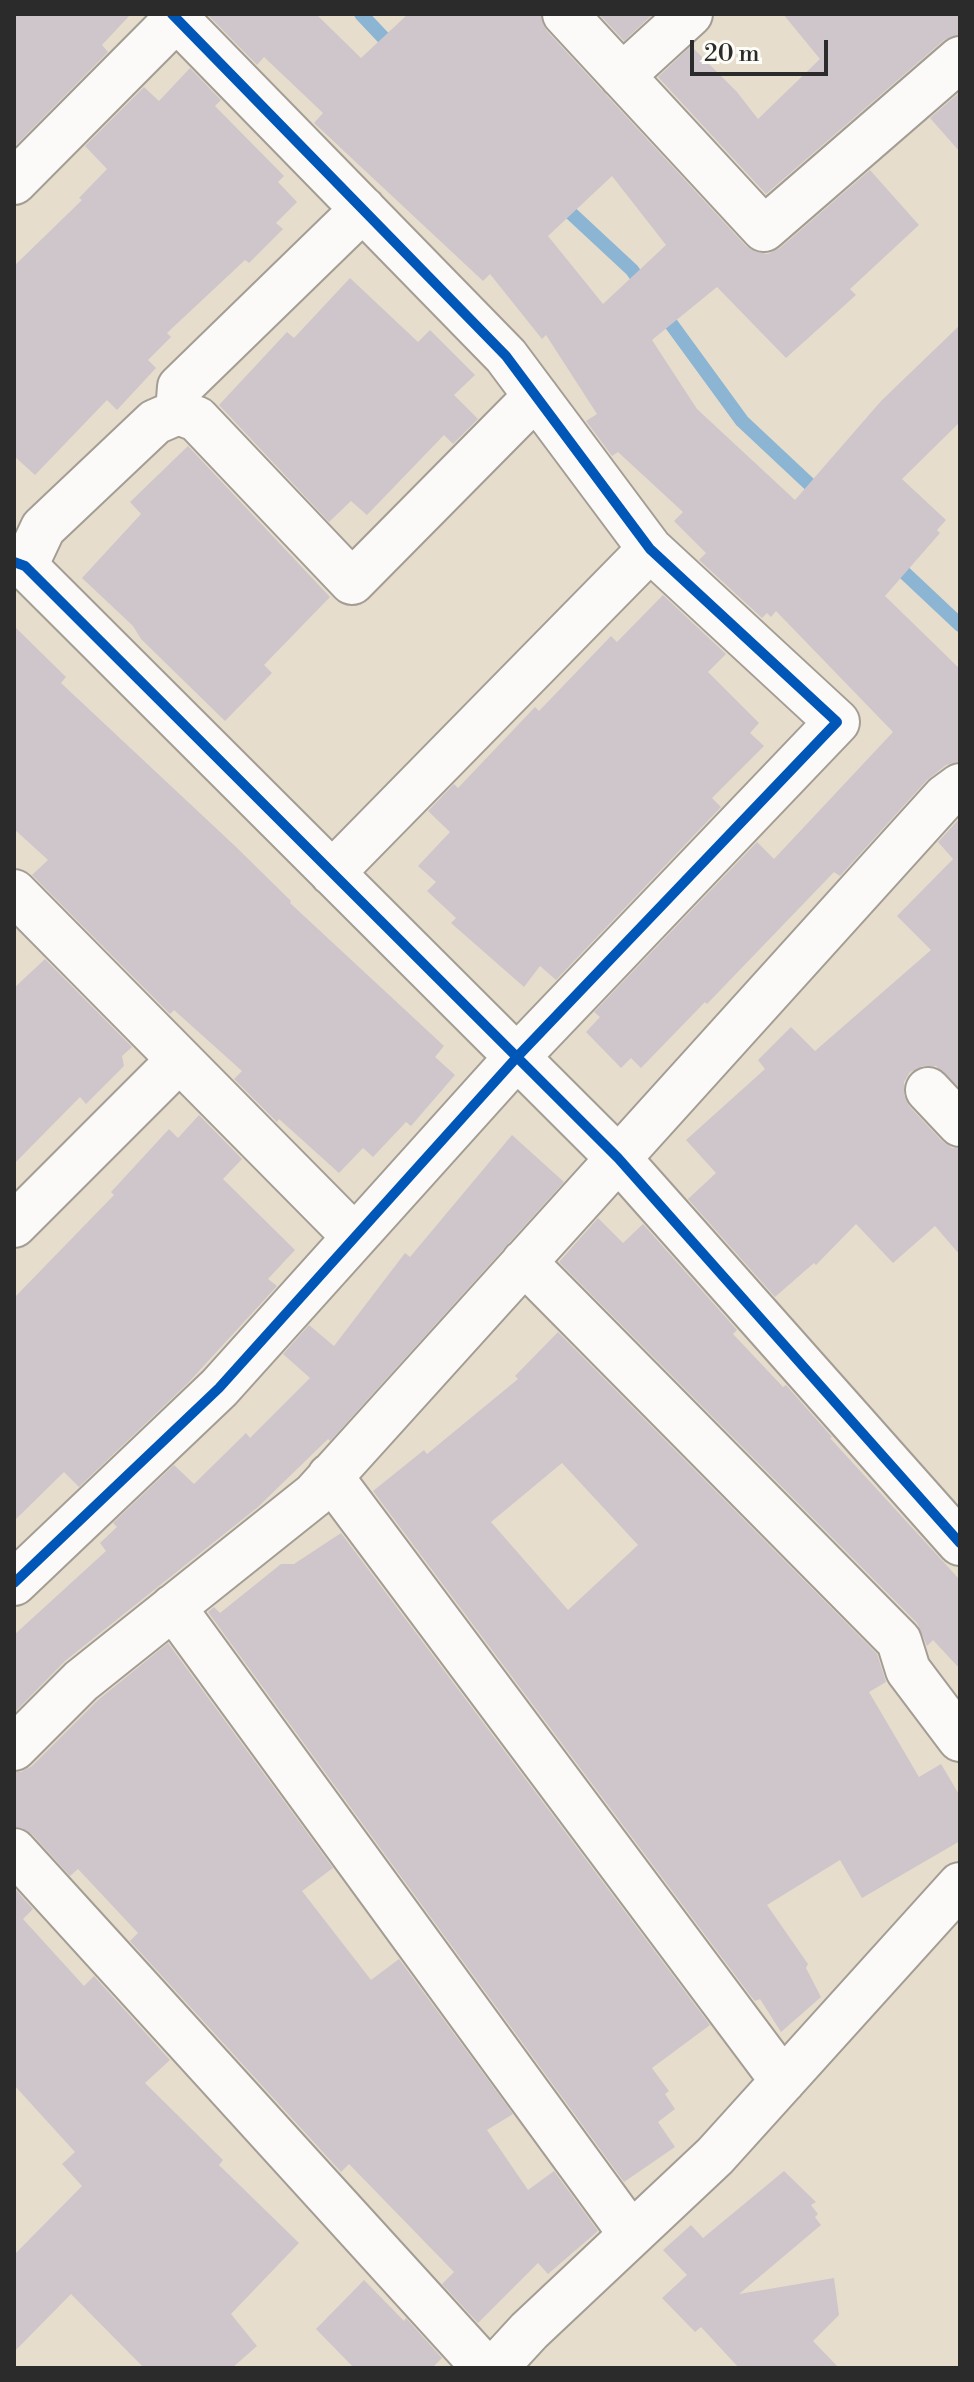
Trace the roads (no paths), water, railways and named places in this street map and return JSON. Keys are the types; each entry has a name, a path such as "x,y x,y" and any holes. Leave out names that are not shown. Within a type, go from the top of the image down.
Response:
{"street":[{"path":"565,14 764,229 960,59"},
{"path":"622,76 690,14"},
{"path":"14,182 174,16 506,356 650,549 837,722 517,1057 219,1388 14,1583"},
{"path":"178,412 180,387 363,209"},
{"path":"536,396 352,582 197,419 178,412 155,422 43,528 20,564 618,1158 960,1543"},
{"path":"332,873 650,549"},
{"path":"14,1748 81,1681 314,1495 945,797 960,786"},
{"path":"14,892 355,1237"},
{"path":"14,1225 179,1060"},
{"path":"928,1090 960,1124"},
{"path":"524,1262 899,1641 908,1670 960,1739"},
{"path":"330,1476 783,2081"},
{"path":"173,1607 631,2234"},
{"path":"14,1851 485,2368"},
{"path":"495,2368 529,2331 715,2156 960,1885"}],"waterway":[{"path":"361,14 395,50"},
{"path":"560,203 632,270 644,287"},
{"path":"661,310 742,421 822,496"},
{"path":"893,562 960,625"}]}
